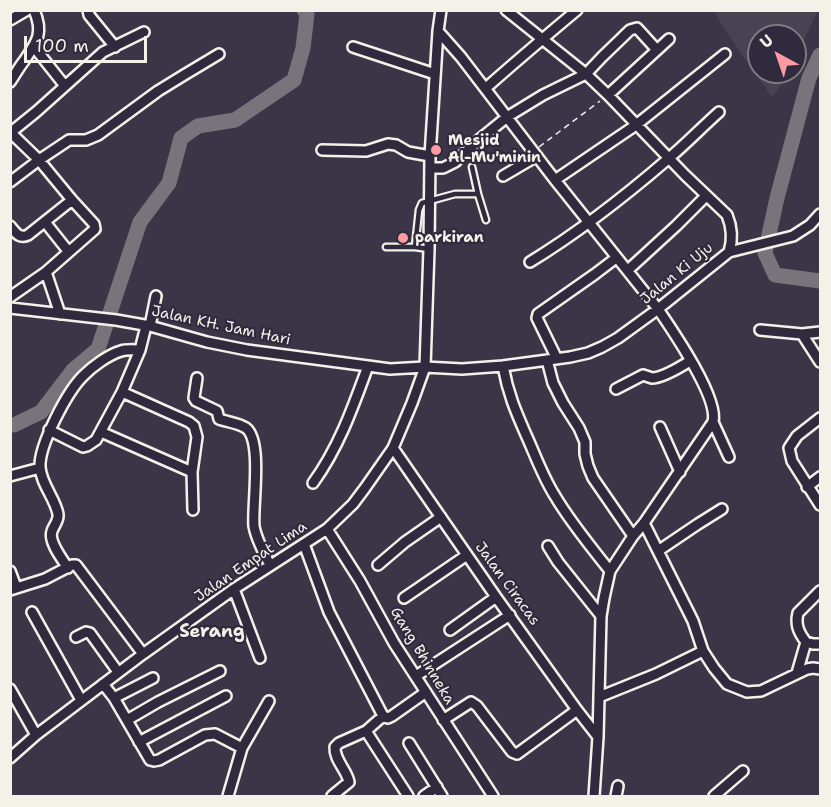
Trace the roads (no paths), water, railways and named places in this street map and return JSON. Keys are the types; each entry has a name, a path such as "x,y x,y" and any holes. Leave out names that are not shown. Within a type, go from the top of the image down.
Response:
{"street":[{"path":"10,20 27,10"},
{"path":"10,82 34,47 39,32 34,10"},
{"path":"88,10 89,15 115,47"},
{"name":"Jalan Empat Lima","path":"10,758 118,672 234,589 327,529 366,488 393,448 425,367 430,156 441,10"},
{"name":"Jalan Ki Uju","path":"425,367 462,369 503,366 588,353 618,338 658,309 729,252 731,244 730,223 726,215 586,74 506,10"},
{"path":"486,88 577,10"},
{"path":"430,168 443,168 455,162 507,117 543,95 586,74 633,29 637,28 657,50"},
{"path":"438,31 486,88 555,180 672,328 712,404 714,413 713,422 610,571 601,616 594,796"},
{"path":"10,297 46,272 95,229 94,224 39,160 11,132 103,52 144,32"},
{"path":"608,95 669,39"},
{"path":"34,47 65,86"},
{"path":"353,47 435,74"},
{"path":"10,182 69,140 86,140 98,135 158,91 219,54"},
{"path":"555,180 636,125 725,54"},
{"path":"530,262 589,223 669,159 719,112"},
{"path":"322,150 366,151 388,144 396,145 408,152 430,156"},
{"path":"503,176 535,154"},
{"path":"628,270 706,196"},
{"path":"10,226 19,236 25,237 72,200"},
{"path":"729,252 793,236 810,225 820,214"},
{"path":"45,222 68,251"},
{"path":"616,258 538,314 537,318 552,360 553,383 585,442 585,454 590,472 633,536"},
{"path":"46,272 62,314"},
{"path":"49,430 83,447 90,444 101,432 140,350 156,296"},
{"name":"Jalan KH. Jam Hari","path":"10,308 117,320 247,350 390,369 425,367"},
{"path":"759,330 802,334 820,332"},
{"path":"802,334 820,362"},
{"path":"68,568 51,540 58,518 40,468 49,430 82,377 118,352 140,350"},
{"path":"616,389 643,375 651,378 658,376 690,361"},
{"path":"313,483 334,450 368,366"},
{"path":"503,366 508,391 516,413 554,495 569,519 610,571"},
{"path":"197,378 194,398 196,401 217,411 219,419 245,428 250,434 254,446 255,528 270,566"},
{"path":"122,392 194,426 197,437 192,472 193,510"},
{"path":"820,418 797,436 789,448 792,461 820,505"},
{"path":"713,422 729,457"},
{"path":"660,427 680,472"},
{"path":"101,432 192,472"},
{"name":"Jalan Ciracas","path":"393,448 496,597 598,737"},
{"path":"10,476 40,468"},
{"path":"807,487 820,477"},
{"path":"658,551 722,509"},
{"path":"378,565 405,542 441,517"},
{"path":"644,523 693,621 704,651 727,684 747,692 761,690 796,673 813,668 820,669"},
{"name":"Gang Bhinneka","path":"327,529 360,581 394,643 493,796"},
{"path":"304,544 329,612 383,716 388,718 392,716 426,692"},
{"path":"548,546 601,616"},
{"path":"404,598 467,555"},
{"path":"10,571 13,589 45,579 76,565 143,654"},
{"path":"234,589 260,657"},
{"path":"820,591 798,613 797,618 798,630 807,642 820,644"},
{"path":"450,630 496,597"},
{"path":"32,612 81,700"},
{"path":"417,676 510,615"},
{"path":"76,637 86,632 90,633 118,672"},
{"path":"796,673 807,642"},
{"path":"599,697 656,674 704,651"},
{"path":"127,720 220,671"},
{"path":"114,698 153,678"},
{"path":"103,684 114,698 150,760 154,761 210,733 242,748"},
{"path":"10,688 36,735"},
{"path":"139,742 226,696"},
{"path":"228,796 242,748 269,701"},
{"path":"443,720 471,702 477,706 512,752 517,754 577,710"},
{"path":"332,796 349,782 348,776 334,753 335,747 366,731 383,716"},
{"path":"366,731 408,796"},
{"path":"410,743 442,796"},
{"path":"714,796 743,771"},
{"path":"424,796 436,787"}],"lane":[{"path":"472,167 486,220"},
{"path":"415,247 422,203 455,194 478,194"},
{"path":"386,247 429,249"}],"waterway":[{"path":"14,425 41,412 73,370 98,349 140,222 169,183 181,138 198,126 235,120 294,80 303,48 307,14 304,10"},
{"path":"820,55 809,78 765,253 775,275 820,281"}],"place":[{"name":"Mesjid Al-Mu'minin","path":"436,150"},
{"name":"parkiran","path":"403,238"}],"district":[{"name":"Serang","path":"212,632"}]}
